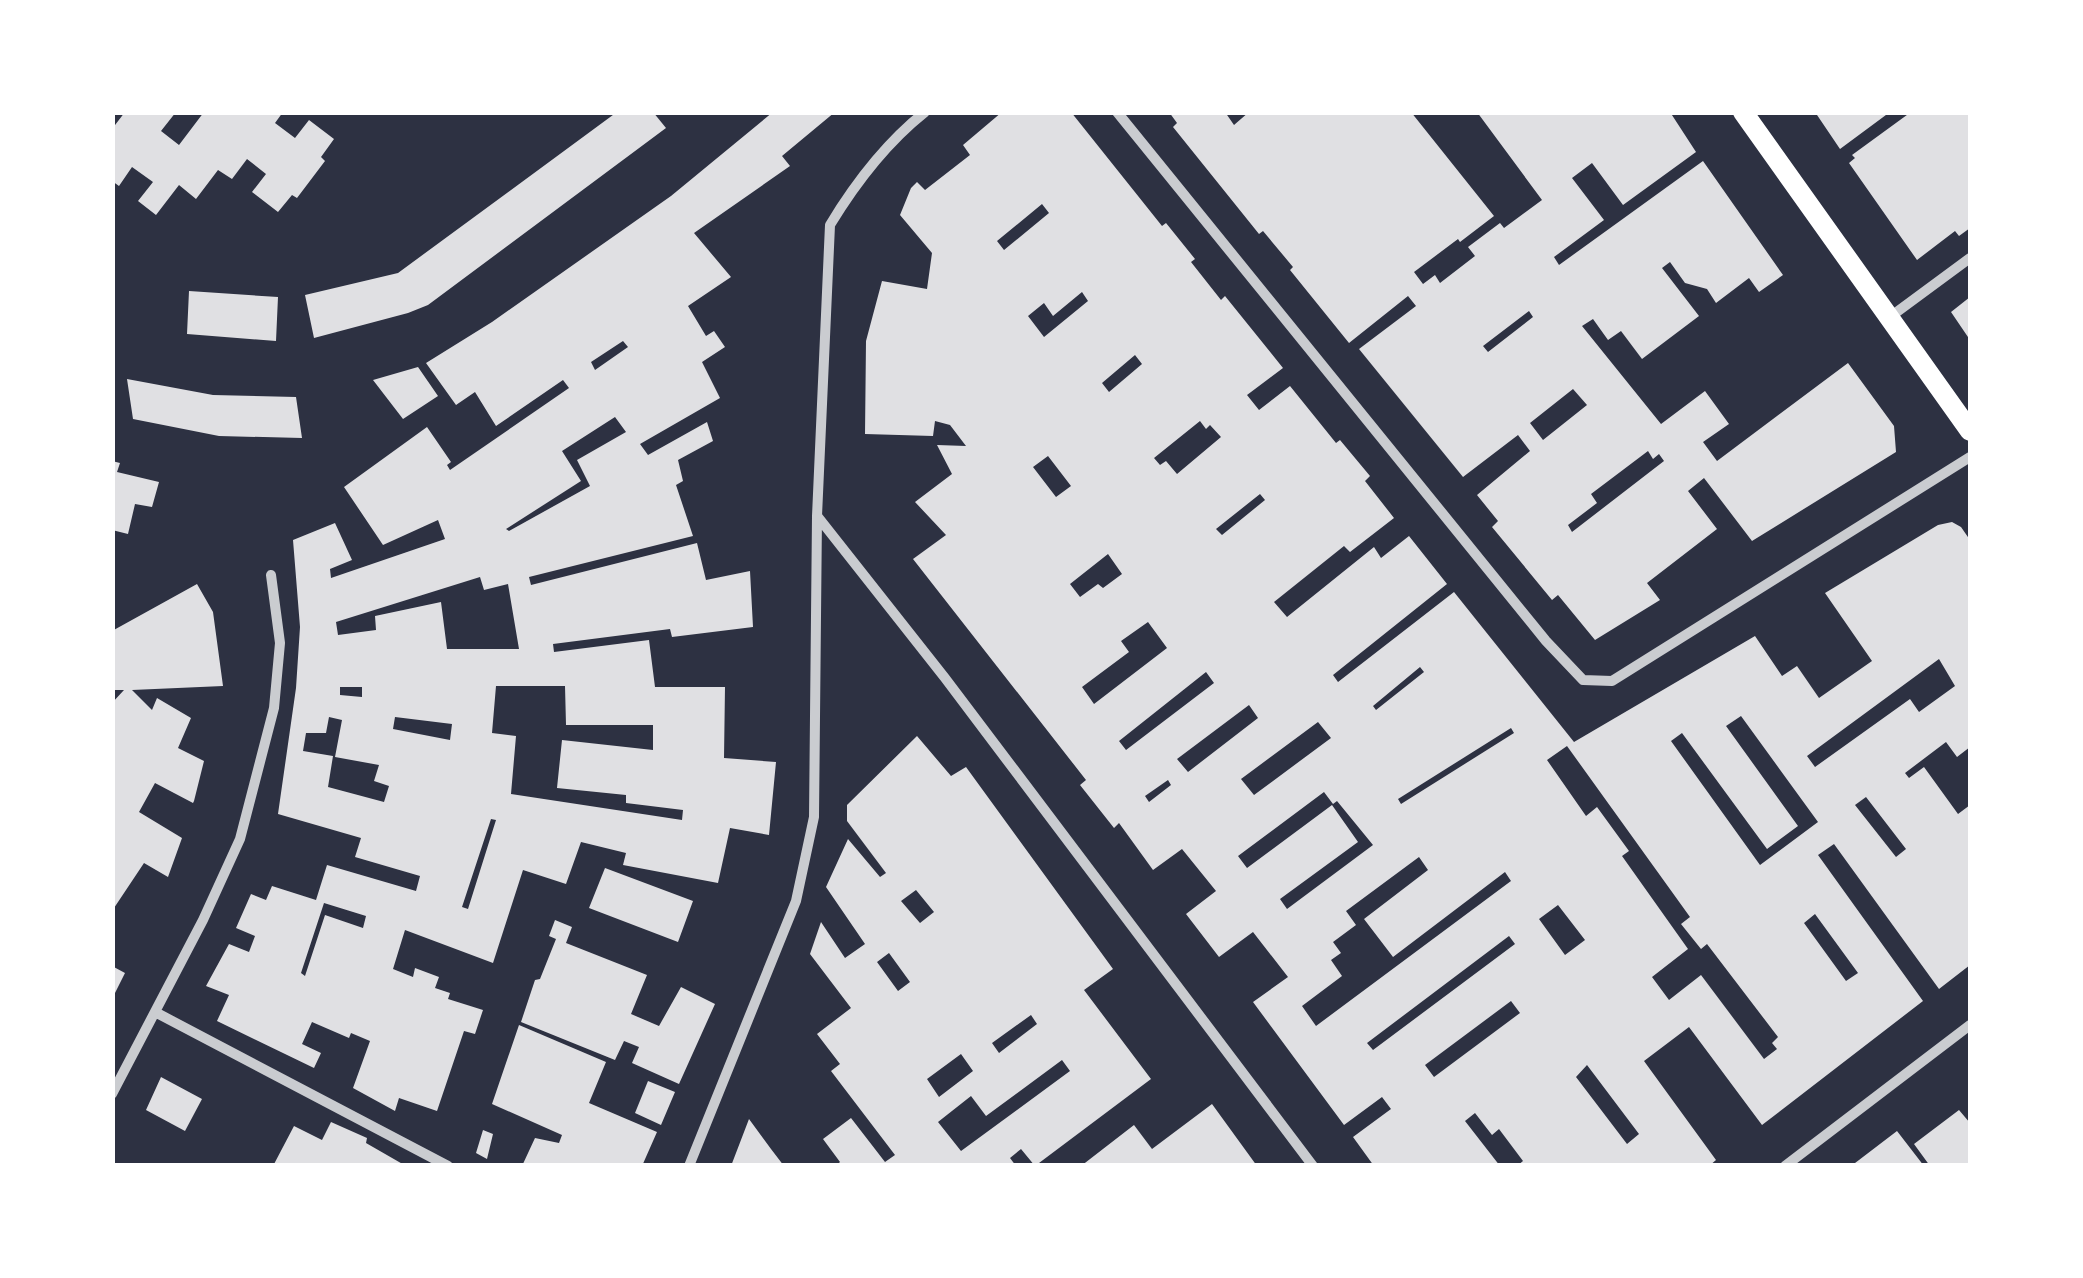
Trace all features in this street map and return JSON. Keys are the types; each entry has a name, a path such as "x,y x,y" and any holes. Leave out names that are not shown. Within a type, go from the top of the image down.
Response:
{"main road":[{"path":"1743,112 1970,431"}],"street":[{"path":"688,1166 796,901 814,817 817,516 830,225 853,187 903,130 926,112"},
{"path":"1118,112 1546,641 1583,680 1612,680 1970,457"},
{"path":"1890,317 1970,258"},
{"path":"817,516 946,678 1313,1166"},
{"path":"112,1094 240,839 274,708 280,643 271,575"},
{"path":"156,1012 448,1166"},
{"path":"1785,1166 1970,1025"}],"building":[{"path":"125,112 176,112 161,131 179,145 204,112 283,112 275,123 295,138 309,120 334,139 321,157 325,161 297,198 292,195 278,212 252,192 266,174 247,159 232,179 218,170 196,199 179,185 156,215 138,201 153,182 132,167 119,186 112,181 112,129"},
{"path":"617,112 653,112 666,128 428,305 314,338 305,295 398,273"},
{"path":"773,112 835,112 782,156 790,166 694,233 731,277 688,306 706,336 714,331 725,347 702,362 720,398 640,444 648,455 707,422 713,441 678,460 683,481 676,485 693,536 529,577 531,585 697,543 706,580 750,571 753,627 672,637 670,629 553,644 554,652 649,640 655,687 725,687 724,758 776,762 769,835 730,828 718,883 623,865 626,853 581,842 566,884 523,870 493,963 405,930 393,969 413,977 415,968 439,977 435,988 450,993 448,999 483,1010 475,1034 464,1031 437,1111 399,1098 395,1111 353,1088 370,1041 351,1033 349,1038 312,1022 302,1044 321,1053 314,1068 217,1021 229,995 206,986 229,944 249,952 255,936 236,928 251,894 266,900 272,886 316,900 327,865 416,891 420,876 355,857 361,838 278,814 296,688 300,627 293,540 335,523 352,560 330,569 331,578 445,539 438,520 383,545 344,487 427,427 451,462 447,465 450,470 569,388 563,380 496,426 475,392 456,405 426,363 492,322 671,196","holes":["623,341 628,347 595,370 591,362","615,417 626,432 577,460 590,486 509,531 506,529 581,481 562,451","480,577 484,590 508,584 519,649 447,649 441,602 375,616 376,630 338,635 336,622","496,686 565,686 566,725 653,725 653,750 562,740 557,788 626,795 626,803 683,810 682,820 511,794 516,736 492,733","340,687 362,687 362,697 340,695","329,717 342,720 335,757 379,765 374,781 389,786 384,802 328,787 333,756 303,751 306,733 326,733","395,717 452,724 450,740 393,729","491,819 496,820 468,909 462,907","324,903 366,916 363,928 325,915 305,976 301,973"]},
{"path":"1002,112 1071,112 1162,226 1166,223 1195,259 1191,262 1221,300 1225,296 1283,368 1247,395 1259,410 1290,386 1336,443 1340,440 1370,476 1365,481 1394,518 1350,552 1344,546 1274,602 1287,617 1374,547 1381,558 1409,536 1447,584 1333,675 1338,682 1454,592 1574,742 1755,636 1782,676 1797,666 1819,698 1872,661 1825,593 1938,525 1952,522 1961,527 1970,540 1970,747 1957,757 1946,742 1905,773 1909,778 1924,767 1958,814 1970,805 1970,965 1939,989 1834,844 1818,855 1923,1001 1762,1125 1689,1027 1644,1061 1716,1160 1709,1166 1517,1166 1523,1161 1499,1129 1492,1135 1475,1113 1465,1121 1500,1166 1374,1166 1353,1137 1391,1109 1382,1097 1344,1125 1253,1002 1288,977 1253,932 1219,957 1186,914 1216,891 1182,849 1153,870 1119,823 1114,828 1080,785 1086,780 913,559 946,535 915,502 952,474 937,445 966,446 950,425 935,421 933,436 865,434 866,341 882,281 927,289 932,253 900,215 917,182 925,190 970,155 963,145","holes":["1042,204 1049,213 1004,250 997,241","1082,292 1088,301 1044,337 1028,316 1044,303 1053,316","1135,355 1142,364 1109,392 1102,383","1200,421 1221,437 1177,474 1166,461 1160,465 1154,458","1048,456 1071,486 1056,497 1033,467","1260,494 1265,500 1222,535 1216,529","1108,554 1122,574 1103,588 1098,584 1080,597 1070,584","1148,622 1167,648 1094,704 1082,687 1129,652 1121,641","1939,659 1955,686 1919,712 1910,699 1815,767 1807,756","1420,667 1424,672 1376,710 1373,706","1206,672 1214,683 1126,750 1119,741","1249,705 1258,718 1188,772 1177,759","1741,716 1818,822 1760,865 1671,741 1682,733 1767,849 1798,826 1726,726","1318,722 1331,738 1254,795 1241,779","1511,728 1514,733 1401,804 1398,799","1567,746 1690,917 1681,924 1701,949 1707,944 1778,1037 1772,1043 1777,1049 1764,1059 1701,975 1669,1000 1652,977 1688,949 1622,856 1629,851 1597,807 1586,816 1547,760","1168,780 1171,785 1149,802 1145,796","1324,792 1333,804 1337,801 1373,845 1287,909 1280,899 1358,842 1332,805 1247,868 1238,856","1866,797 1906,849 1896,857 1855,805","1419,857 1428,870 1364,919 1393,957 1505,872 1511,881 1316,1026 1302,1006 1342,976 1331,960 1341,953 1333,942 1356,925 1346,911","1558,905 1585,940 1565,955 1539,919","1815,914 1858,973 1846,981 1804,923","1509,936 1515,944 1373,1050 1367,1043","1511,1001 1520,1013 1434,1077 1425,1065","1587,1065 1639,1134 1627,1144 1576,1077"]},
{"path":"1169,112 1225,112 1234,125 1249,112 1411,112 1494,216 1414,272 1423,284 1435,275 1440,283 1475,256 1468,247 1500,223 1504,228 1542,200 1477,112 1670,112 1696,152 1623,205 1592,163 1572,178 1604,220 1554,257 1559,265 1703,161 1783,275 1759,292 1749,278 1716,303 1707,289 1685,283 1670,262 1662,268 1699,316 1642,359 1621,331 1608,340 1593,319 1582,326 1661,424 1705,391 1729,424 1703,442 1717,461 1848,363 1894,426 1896,452 1752,541 1704,478 1688,491 1717,529 1647,583 1660,600 1595,640 1558,595 1552,600 1492,527 1498,521 1477,495 1530,451 1518,435 1463,477 1359,349 1416,306 1408,296 1349,343 1290,270 1293,267 1263,231 1259,234 1173,127 1177,123","holes":["1529,311 1533,317 1488,352 1483,346","1573,389 1587,405 1543,440 1530,423","1648,451 1653,459 1659,454 1664,461 1572,532 1568,525 1597,503 1591,494"]},
{"path":"1815,112 1890,112 1840,149"},
{"path":"1911,112 1970,112 1970,228 1959,236 1955,231 1917,260 1849,163 1855,158 1852,155"},
{"path":"189,291 278,297 276,341 187,334"},
{"path":"1970,297 1970,340 1951,312"},
{"path":"418,367 438,396 403,419 373,380"},
{"path":"127,379 213,395 296,397 302,438 219,436 133,419"},
{"path":"112,461 120,463 117,472 159,482 152,507 135,504 128,534 112,530"},
{"path":"197,584 213,612 223,686 132,690 152,710 157,698 191,718 178,748 204,761 194,801 155,783 139,812 182,838 168,877 144,863 112,911 112,703 124,690 112,690 112,631"},
{"path":"917,736 951,776 966,767 1113,969 1084,990 1151,1079 1035,1166 1021,1149 1010,1158 1016,1166 836,1166 840,1162 823,1139 851,1118 885,1162 895,1155 831,1071 840,1064 817,1034 851,1008 810,954 821,922 845,958 865,944 826,887 848,839 880,877 886,873 847,821 847,805","holes":["916,890 934,912 920,923 901,901","889,953 910,982 898,991 877,962","1031,1015 1037,1024 999,1053 992,1043","961,1054 973,1071 939,1097 927,1079","1062,1060 1070,1071 961,1151 938,1122 971,1096 986,1116"]},
{"path":"605,868 693,901 678,942 589,908"},
{"path":"555,920 572,927 566,943 647,975 631,1014 659,1026 681,987 715,1004 679,1084 632,1063 639,1047 624,1041 615,1060 521,1022 535,980 540,979 556,939 549,936"},
{"path":"112,966 125,973 112,999"},
{"path":"519,1025 606,1062 589,1103 657,1132 642,1166 522,1166 535,1138 559,1143 562,1135 492,1104"},
{"path":"161,1077 202,1099 185,1131 146,1110"},
{"path":"648,1081 675,1092 661,1125 635,1113"},
{"path":"1212,1104 1257,1166 1081,1166 1134,1125 1152,1149"},
{"path":"1959,1110 1970,1123 1970,1166 1930,1166 1914,1144"},
{"path":"749,1119 771,1149 784,1166 731,1166"},
{"path":"331,1122 367,1138 366,1143 406,1166 273,1166 294,1126 322,1140"},
{"path":"483,1130 493,1134 487,1159 476,1153"},
{"path":"1897,1131 1924,1166 1851,1166 1859,1160"}]}
